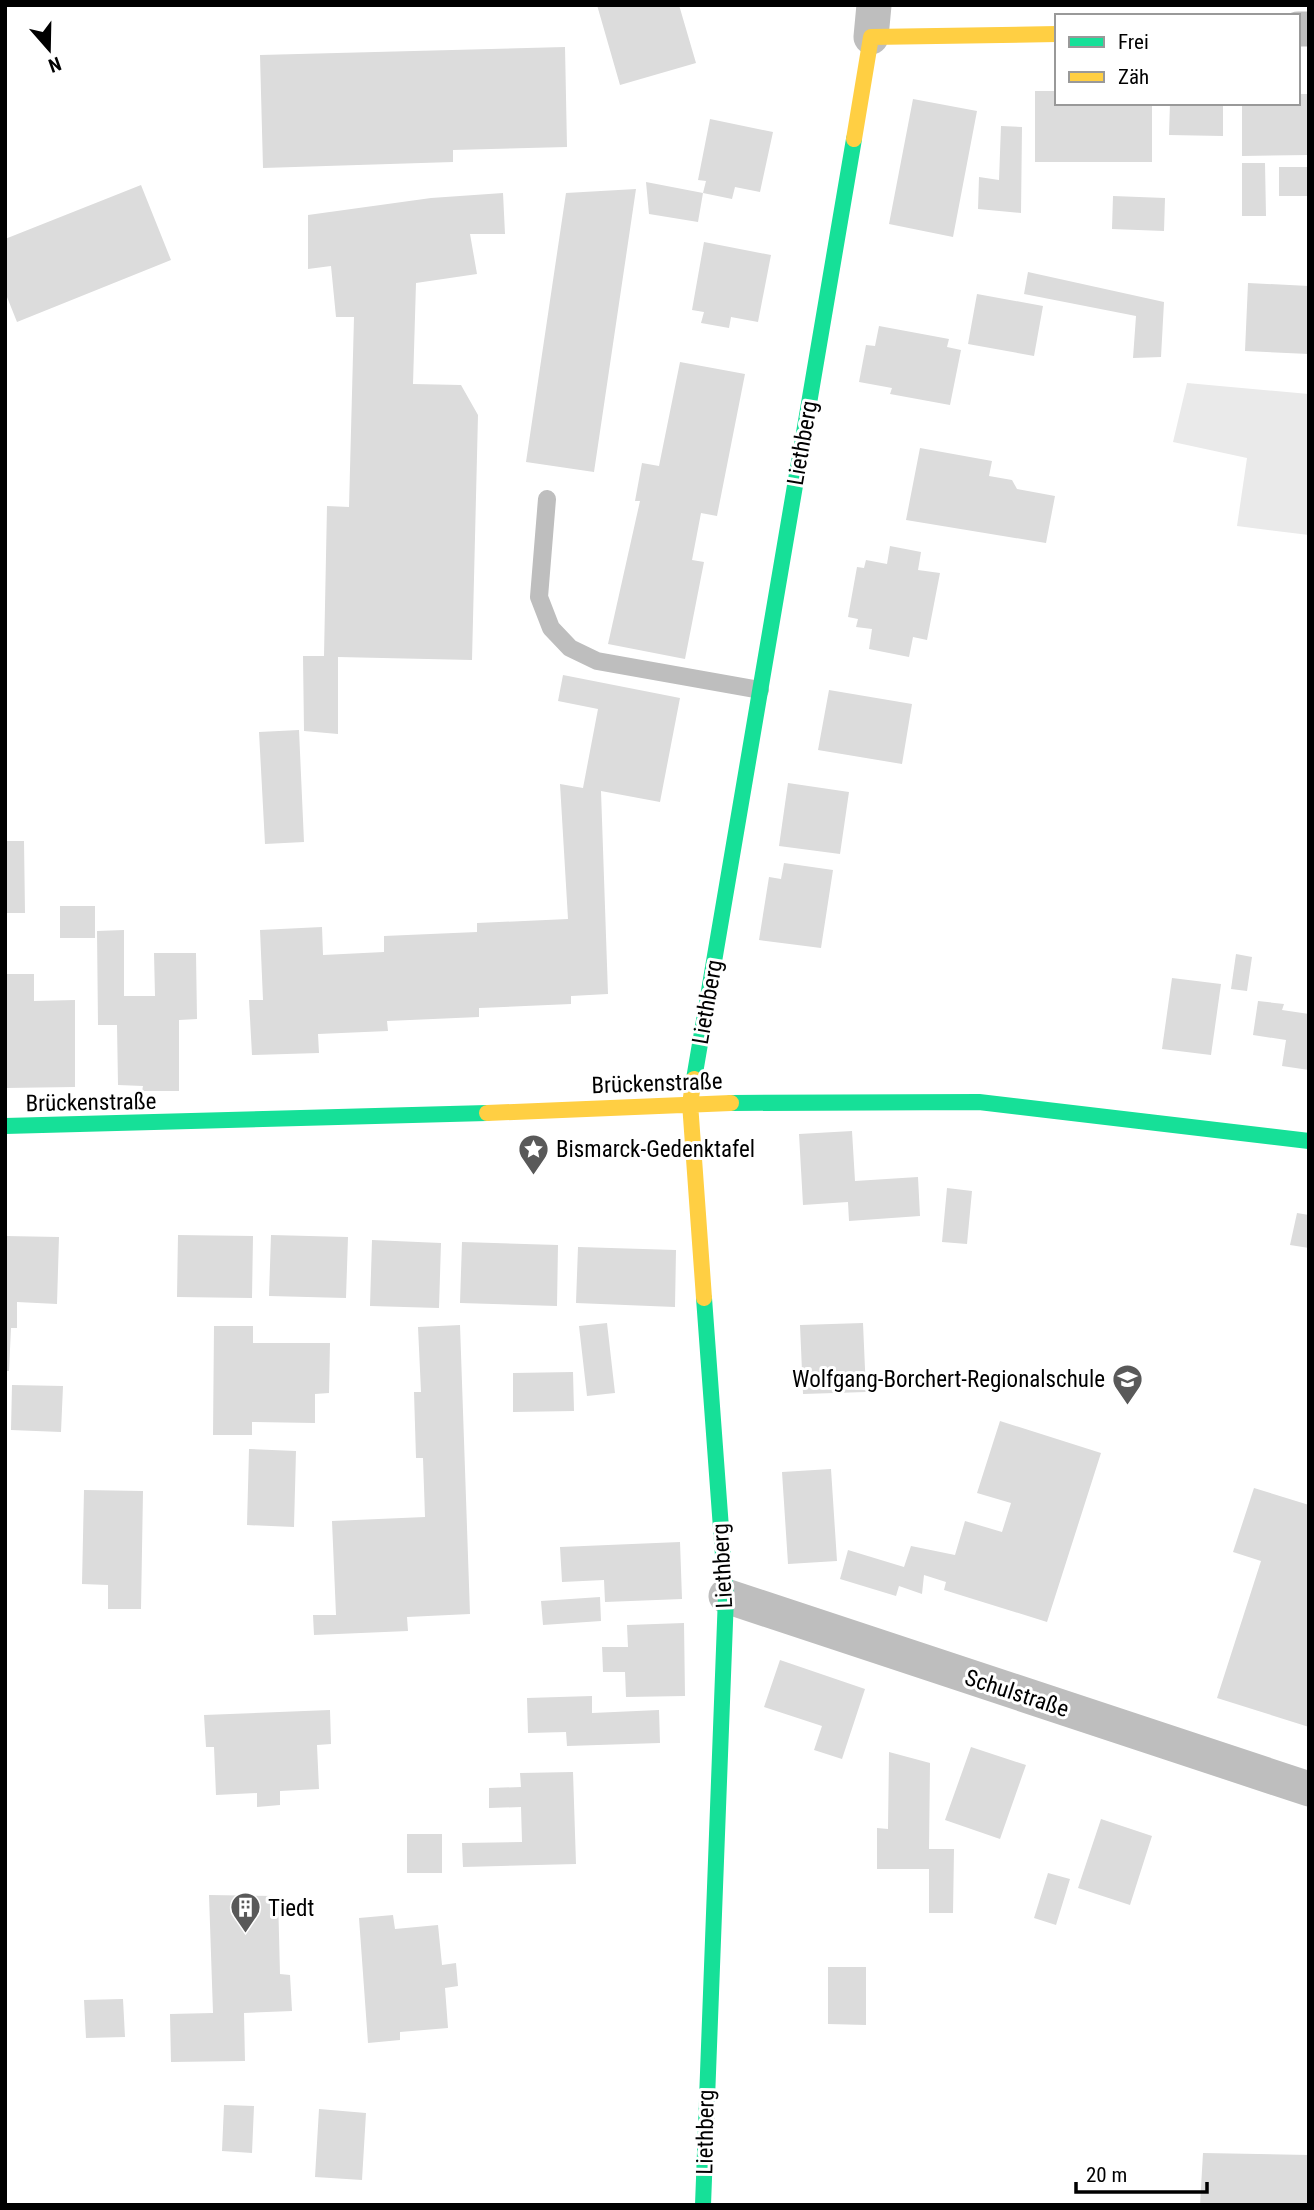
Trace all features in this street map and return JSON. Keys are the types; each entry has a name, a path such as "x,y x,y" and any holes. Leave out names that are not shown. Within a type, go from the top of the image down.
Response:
{"street":[{"name":"Liethberg","path":"703,2205 726,1596 690,1103 872,21 1055,34"},
{"name":"Brückenstraße","path":"5,1126 397,1118 690,1103 979,1102 1309,1141"},
{"name":"Schulstraße","path":"726,1596 1309,1789"}],"lane":[{"path":"547,499 539,597 551,628 570,648 597,661 760,690"}],"shaded area":[{"path":"1187,383 1309,394 1309,535 1237,526 1247,458 1173,442"}],"building":[{"path":"597,5 679,5 696,63 620,85"},
{"path":"565,47 567,147 453,150 453,162 263,168 260,55"},
{"path":"1035,91 1055,91 1055,105 1152,105 1152,162 1035,162"},
{"path":"1300,94 1309,94 1309,155 1242,156 1242,105 1300,105"},
{"path":"913,99 977,111 953,237 889,224"},
{"path":"1170,105 1223,105 1223,136 1169,135"},
{"path":"710,119 773,132 760,192 735,187 732,199 703,193 706,181 698,180"},
{"path":"1001,126 1022,127 1021,213 978,209 979,177 999,180"},
{"path":"1242,163 1265,163 1266,216 1242,216"},
{"path":"1279,167 1309,167 1309,196 1279,196"},
{"path":"646,182 703,193 698,222 649,214"},
{"path":"141,185 171,260 17,322 5,292 5,239"},
{"path":"636,189 594,472 526,462 566,193"},
{"path":"503,193 505,234 470,234 477,274 416,283 413,384 461,385 478,415 472,660 338,657 338,734 304,731 303,656 324,656 327,506 349,507 354,317 336,317 331,266 308,269 308,215 431,198"},
{"path":"1113,196 1165,198 1164,231 1112,229"},
{"path":"704,242 771,255 758,322 731,317 729,328 701,323 704,312 692,310"},
{"path":"1028,272 1164,302 1161,357 1133,358 1136,316 1024,294"},
{"path":"1248,283 1309,286 1309,354 1245,351"},
{"path":"977,294 1043,306 1034,356 968,344"},
{"path":"879,326 949,339 947,347 961,350 950,405 890,394 892,388 859,382 866,345 875,346"},
{"path":"680,362 745,374 717,516 701,513 692,560 704,562 685,659 608,644 640,501 635,501 642,463 659,466"},
{"path":"920,448 992,461 989,476 1012,480 1017,489 1055,496 1046,543 906,520"},
{"path":"890,546 921,552 918,570 940,573 927,640 913,637 909,657 869,649 872,629 856,627 858,619 848,617 857,567 864,568 866,560 887,564"},
{"path":"563,675 680,698 660,802 601,791 608,994 571,996 571,1004 479,1008 479,1017 387,1021 388,1031 318,1034 319,1053 252,1055 249,1000 263,1000 260,930 322,927 323,955 384,952 384,936 477,932 477,923 568,919 560,784 583,788 598,709 558,701"},
{"path":"829,690 912,704 902,764 818,750"},
{"path":"299,730 304,842 265,844 259,732"},
{"path":"788,783 849,792 840,854 779,846"},
{"path":"5,841 24,841 25,913 5,913"},
{"path":"784,863 833,870 821,948 759,940 769,877 781,879"},
{"path":"60,906 95,906 95,938 60,938"},
{"path":"124,930 124,996 155,996 154,953 196,953 197,1019 179,1020 179,1091 142,1091 143,1086 118,1085 117,1025 98,1025 97,931"},
{"path":"1236,954 1252,957 1247,991 1231,989"},
{"path":"5,974 34,974 34,1001 75,1000 75,1087 5,1088"},
{"path":"1172,978 1221,984 1211,1055 1162,1049"},
{"path":"1258,1001 1284,1004 1282,1010 1309,1014 1309,1070 1282,1066 1286,1040 1253,1035"},
{"path":"852,1131 855,1181 918,1177 920,1216 849,1221 848,1202 803,1205 799,1134"},
{"path":"947,1188 972,1191 967,1244 942,1242"},
{"path":"1297,1213 1309,1215 1309,1248 1290,1245"},
{"path":"178,1235 253,1236 252,1298 177,1297"},
{"path":"271,1235 348,1237 346,1298 269,1296"},
{"path":"5,1236 59,1237 57,1304 17,1302 17,1328 11,1328 9,1371 5,1371"},
{"path":"372,1240 441,1243 439,1308 370,1306"},
{"path":"462,1242 558,1245 557,1306 460,1303"},
{"path":"578,1247 676,1250 675,1307 576,1303"},
{"path":"607,1323 615,1393 587,1396 579,1326"},
{"path":"863,1323 866,1392 803,1394 800,1325"},
{"path":"460,1325 470,1614 407,1617 408,1631 314,1635 313,1615 336,1615 332,1521 425,1517 423,1458 416,1458 414,1392 421,1392 418,1327"},
{"path":"214,1326 253,1326 253,1343 330,1343 329,1393 315,1394 315,1423 252,1422 252,1435 213,1435"},
{"path":"573,1372 574,1411 513,1412 513,1373"},
{"path":"12,1385 63,1386 61,1432 11,1430"},
{"path":"1000,1421 1101,1453 1047,1622 944,1590 946,1582 924,1575 922,1594 899,1586 896,1596 840,1579 848,1550 904,1567 911,1546 955,1555 965,1521 1002,1532 1011,1503 977,1493"},
{"path":"249,1449 296,1451 294,1527 247,1525"},
{"path":"831,1469 837,1561 788,1564 782,1472"},
{"path":"1254,1488 1309,1505 1309,1727 1217,1698 1261,1561 1233,1552"},
{"path":"84,1490 143,1491 141,1609 108,1609 108,1585 82,1584"},
{"path":"680,1542 682,1599 605,1602 604,1580 562,1582 560,1547"},
{"path":"600,1597 601,1621 543,1625 541,1601"},
{"path":"684,1623 685,1696 626,1697 625,1672 603,1672 602,1647 628,1647 627,1625"},
{"path":"780,1660 865,1689 842,1759 814,1750 822,1726 764,1707"},
{"path":"592,1696 592,1713 659,1710 660,1743 567,1746 566,1732 528,1733 527,1698"},
{"path":"330,1710 331,1744 317,1745 319,1789 280,1791 280,1805 257,1807 257,1793 216,1795 214,1747 206,1747 204,1715"},
{"path":"971,1747 1026,1765 1000,1839 945,1820"},
{"path":"889,1752 930,1763 929,1849 954,1849 953,1913 929,1913 929,1869 877,1869 877,1828 888,1829"},
{"path":"573,1772 576,1864 463,1867 462,1843 522,1842 521,1807 489,1808 489,1788 521,1787 520,1773"},
{"path":"1101,1819 1152,1836 1130,1905 1078,1888"},
{"path":"407,1834 442,1834 442,1873 407,1873"},
{"path":"1048,1873 1070,1879 1056,1925 1034,1918"},
{"name":"Tiedt","path":"209,1895 278,1896 280,1974 290,1975 292,2011 244,2013 245,2061 171,2062 170,2014 213,2013"},
{"path":"393,1915 395,1929 438,1925 442,1965 456,1963 458,1986 445,1988 448,2028 400,2032 400,2040 368,2043 359,1918"},
{"path":"828,1967 866,1967 866,2025 828,2024"},
{"path":"123,1999 125,2037 86,2038 84,2000"},
{"path":"224,2105 254,2106 252,2153 222,2151"},
{"path":"319,2109 366,2113 362,2180 315,2177"},
{"path":"1203,2153 1309,2155 1309,2205 1200,2205"}],"traffic: fast":[{"path":"694,1079 854,139"},
{"path":"731,1103 979,1102 1309,1141"},
{"path":"5,1126 487,1113"},
{"path":"703,2205 726,1596 704,1298"}],"traffic: slow":[{"path":"854,139 871,37 1055,34"},
{"path":"694,1079 690,1103 704,1298"},
{"path":"487,1113 731,1103"}],"place":[{"name":"Bismarck-Gedenktafel","path":"533,1176"},
{"name":"Wolfgang-Borchert-Regionalschule","path":"1128,1406"},
{"name":"Tiedt","path":"245,1935"}]}
